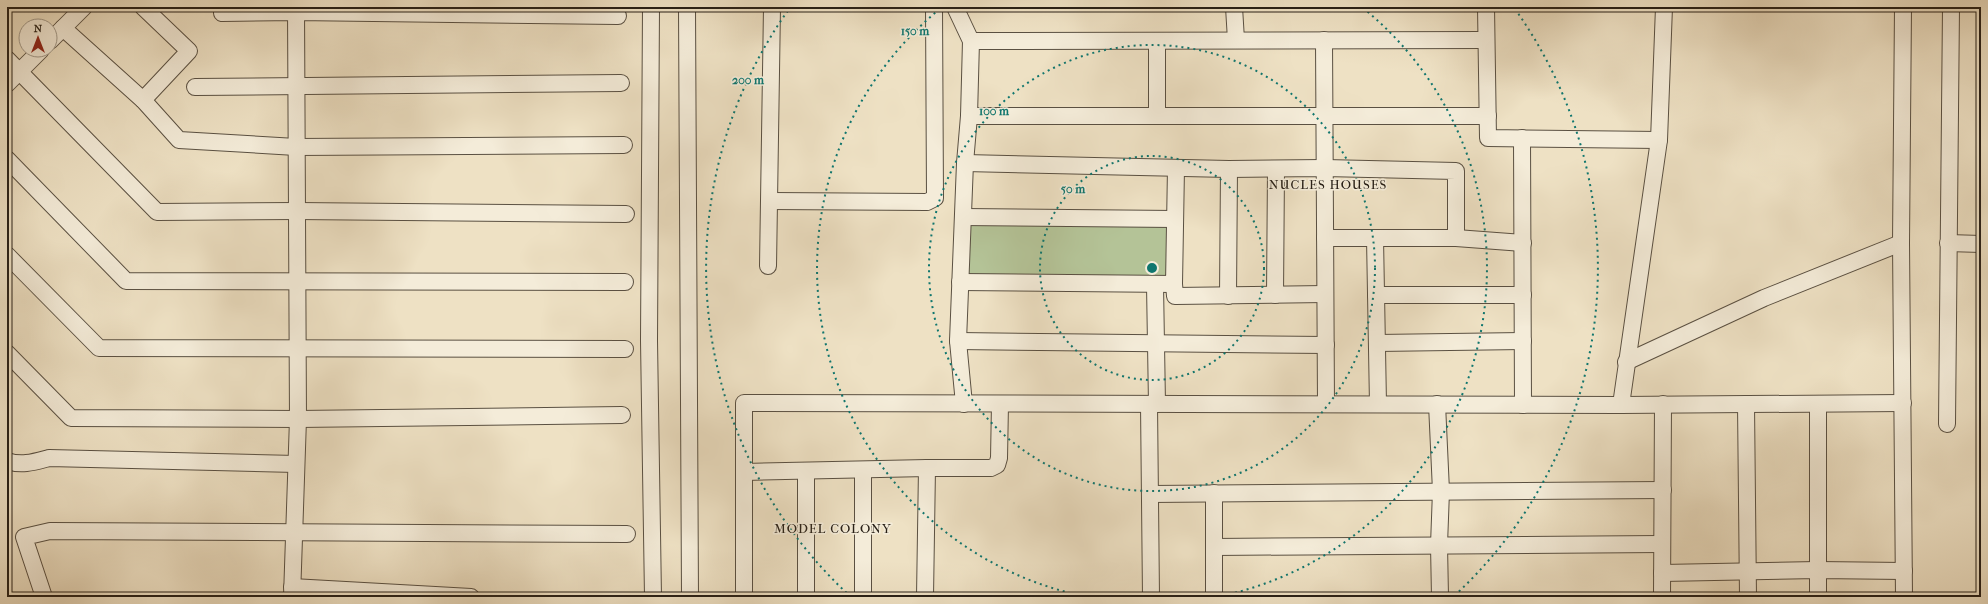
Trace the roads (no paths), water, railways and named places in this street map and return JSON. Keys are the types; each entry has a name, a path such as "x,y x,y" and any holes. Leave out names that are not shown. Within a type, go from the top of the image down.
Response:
{"street":[{"path":"58,33 84,7"},
{"path":"143,7 189,51 143,100"},
{"path":"222,7 222,13 296,9 618,16"},
{"path":"651,7 649,341 653,597"},
{"path":"686,7 690,597"},
{"path":"768,266 772,7"},
{"path":"770,201 927,202 934,198 936,193 934,7"},
{"path":"955,7 971,41 970,116 965,163 958,341 964,404"},
{"path":"1234,7 1236,40"},
{"path":"1486,7 1488,138 1659,140"},
{"path":"1621,405 1659,140 1664,7"},
{"path":"1903,7 1901,243 1904,597"},
{"path":"1947,424 1951,7"},
{"path":"296,9 298,419 292,592 471,597"},
{"path":"63,28 143,100 179,140 296,147 624,145"},
{"path":"1157,40 1157,116"},
{"path":"1324,40 1323,115 1325,168 1326,404"},
{"path":"971,41 1486,40"},
{"path":"7,84 33,58"},
{"path":"7,59 157,212 297,211 626,214"},
{"path":"195,87 621,83"},
{"path":"970,116 1488,116"},
{"path":"1522,138 1523,405"},
{"path":"7,159 126,280 625,282"},
{"path":"965,163 1229,169 1325,168 1456,171 1456,238"},
{"path":"1176,168 1175,296 1325,294"},
{"path":"1228,296 1229,169"},
{"path":"1275,295 1276,169"},
{"path":"963,217 1175,219"},
{"path":"1325,238 1456,238 1523,243"},
{"path":"1375,238 1378,404"},
{"path":"1626,362 1764,298 1901,243"},
{"path":"1948,243 1981,244"},
{"path":"7,255 99,348 625,349"},
{"path":"960,282 1174,284"},
{"path":"1151,597 1150,494 1156,344 1155,285"},
{"path":"1376,295 1523,295"},
{"path":"958,341 1326,345"},
{"path":"1377,343 1523,341"},
{"path":"7,352 71,418 298,419 622,415"},
{"path":"744,597 744,403 1621,405 1903,403"},
{"path":"744,472 991,468 997,465 999,458 1000,404"},
{"path":"1437,404 1441,491 1439,545 1440,597"},
{"path":"1662,597 1663,404"},
{"path":"1746,404 1748,597"},
{"path":"1818,404 1818,597"},
{"path":"7,462 27,464 49,458 296,464"},
{"path":"925,597 927,468"},
{"path":"806,471 806,597"},
{"path":"863,471 863,597"},
{"path":"1150,494 1662,490"},
{"path":"1214,493 1214,597"},
{"path":"44,597 24,537 50,531 295,531 627,534"},
{"path":"1214,547 1662,544"},
{"path":"1662,573 1818,570 1904,571"}],"district":[{"name":"NUCLES HOUSES","path":"1328,184"},
{"name":"MODEL COLONY","path":"833,528"}]}
